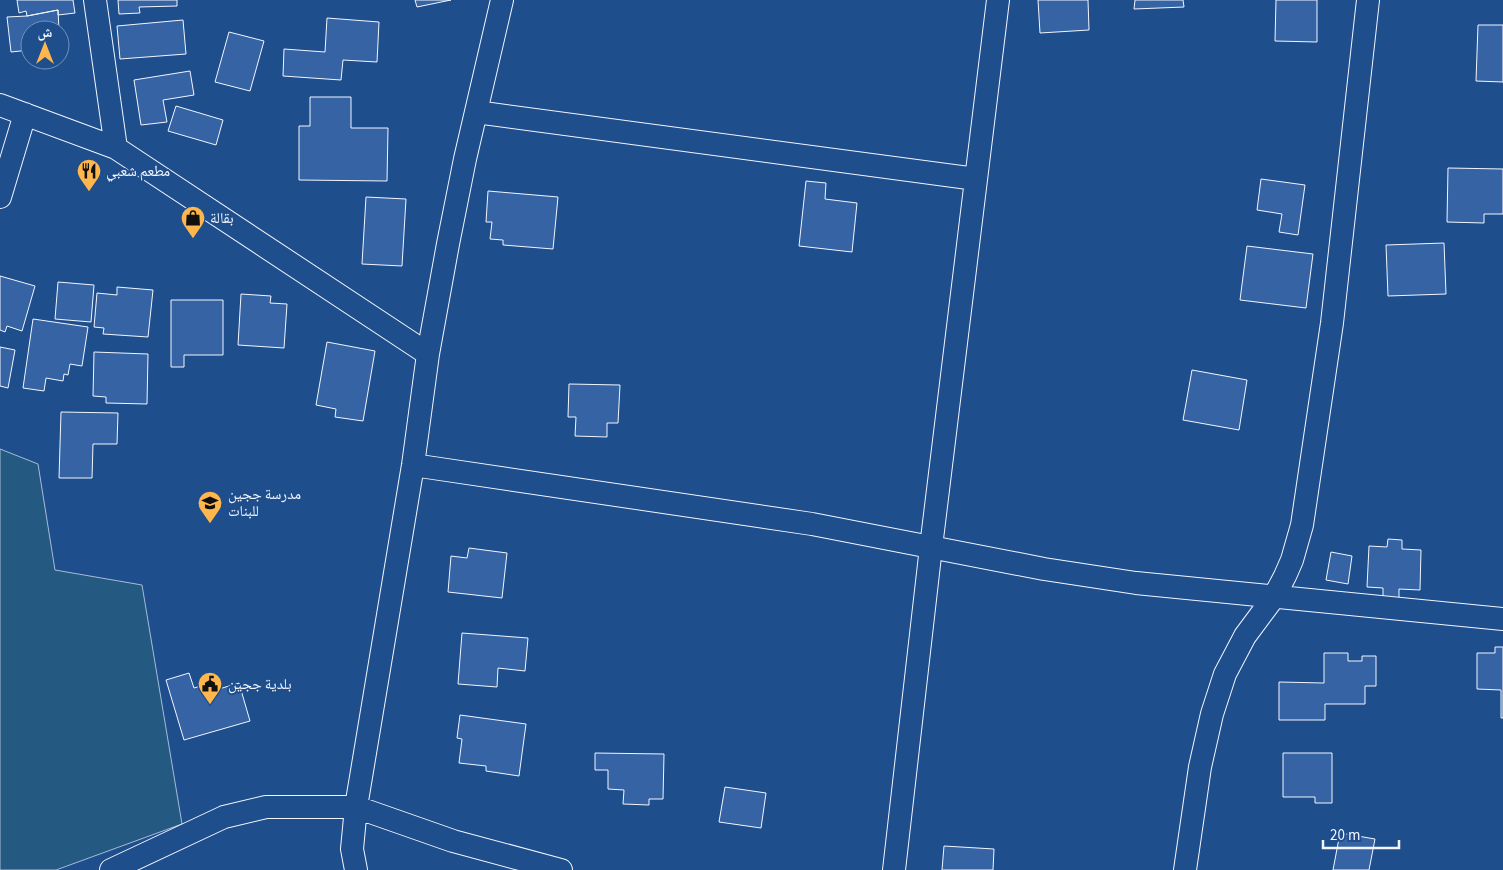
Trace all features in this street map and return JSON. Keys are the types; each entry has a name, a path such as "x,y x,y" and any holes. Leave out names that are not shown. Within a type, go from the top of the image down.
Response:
{"street":[{"path":"95,0 116,148"},
{"path":"356,870 352,849 356,806 413,465 428,354 448,244 502,0"},
{"path":"894,870 931,547 998,0"},
{"path":"1185,870 1200,767 1212,714 1225,674 1245,636 1274,597 1292,560 1302,525 1332,323 1368,0"},
{"path":"0,105 116,148 428,354"},
{"path":"476,112 976,179"},
{"path":"0,197 25,114"},
{"path":"413,465 812,524 1044,569 1136,583 1503,618"},
{"path":"111,870 224,817 266,807 356,806 453,840 561,870"}],"shaded area":[{"path":"0,449 38,464 55,570 142,585 182,824 56,870 0,870"}],"building":[{"path":"17,0 73,0 75,13 58,15 58,10 27,16 26,11 19,13"},
{"path":"118,0 177,0 177,6 139,7 140,13 119,14"},
{"path":"415,0 451,0 417,7"},
{"path":"1038,0 1088,0 1089,30 1040,33"},
{"path":"1135,0 1183,0 1184,7 1134,9"},
{"path":"1276,0 1317,0 1317,42 1275,41"},
{"path":"58,10 58,20 20,20 20,51 11,52 7,17 27,16"},
{"path":"327,18 379,22 377,62 343,60 341,80 283,76 284,49 325,52"},
{"path":"183,20 186,54 120,59 117,26"},
{"path":"1478,25 1503,25 1503,82 1476,81"},
{"path":"229,32 264,41 250,91 215,82"},
{"path":"190,71 194,95 163,100 167,122 141,125 134,80"},
{"path":"310,97 351,97 351,128 388,128 387,181 299,180 299,126 310,126"},
{"path":"176,106 223,120 216,145 168,131"},
{"path":"1448,168 1503,169 1503,214 1484,214 1484,223 1447,222"},
{"path":"1261,179 1305,185 1298,235 1279,232 1282,214 1257,210"},
{"path":"806,181 826,183 825,199 857,203 852,252 799,246"},
{"path":"488,191 558,197 553,249 503,245 503,240 490,239 492,222 486,222"},
{"path":"366,197 406,199 402,266 362,264"},
{"path":"1444,243 1446,294 1388,296 1386,245"},
{"path":"1247,246 1313,254 1306,308 1240,300"},
{"path":"0,276 35,286 22,331 7,326 5,332 0,330"},
{"path":"58,282 94,285 91,322 55,319"},
{"path":"117,287 153,290 148,337 103,334 104,328 94,327 97,293 117,295"},
{"path":"241,294 271,296 270,303 287,304 284,348 238,345"},
{"path":"171,300 223,300 223,355 184,355 184,367 171,367"},
{"path":"33,319 88,327 82,366 70,364 68,375 64,374 63,381 46,378 44,391 23,388"},
{"path":"327,342 375,351 363,421 335,417 336,409 316,405"},
{"path":"0,347 15,350 8,388 0,386"},
{"path":"94,352 148,354 147,404 106,403 106,397 93,396"},
{"path":"1192,370 1247,380 1239,430 1183,420"},
{"path":"569,384 620,385 618,423 607,423 607,437 575,436 576,417 568,417"},
{"path":"61,412 118,413 117,444 93,444 92,478 59,478"},
{"path":"1388,539 1402,540 1402,549 1421,550 1420,590 1399,589 1399,600 1383,599 1383,588 1367,587 1369,546 1387,547"},
{"path":"469,548 507,553 502,598 448,592 451,556 467,558"},
{"path":"1331,552 1352,556 1348,584 1326,580"},
{"path":"462,633 528,638 525,671 498,668 497,687 458,684"},
{"path":"1495,647 1503,647 1503,718 1501,718 1501,690 1477,689 1477,653 1495,653"},
{"path":"1324,653 1348,653 1348,661 1362,661 1362,656 1376,656 1376,686 1365,686 1365,704 1325,704 1325,720 1279,720 1279,682 1324,683"},
{"name":"بلدية ججين","path":"189,673 194,688 217,681 219,689 239,683 250,721 184,740 166,680"},
{"path":"460,715 526,724 519,776 486,771 486,766 459,763 462,739 457,738"},
{"path":"595,753 664,754 663,799 649,799 649,805 623,804 624,790 608,789 608,770 595,770"},
{"path":"1283,753 1332,753 1332,803 1315,803 1315,797 1283,797"},
{"path":"725,787 766,793 761,828 719,822"},
{"path":"1340,833 1375,839 1369,870 1333,870"},
{"path":"944,846 994,849 993,870 942,870"}],"place":[{"name":"مطعم شعبي","path":"89,192"},
{"name":"بقالة","path":"193,239"},
{"name":"مدرسة ججين للبنات","path":"210,524"},
{"name":"بلدية ججين","path":"210,705"}]}
